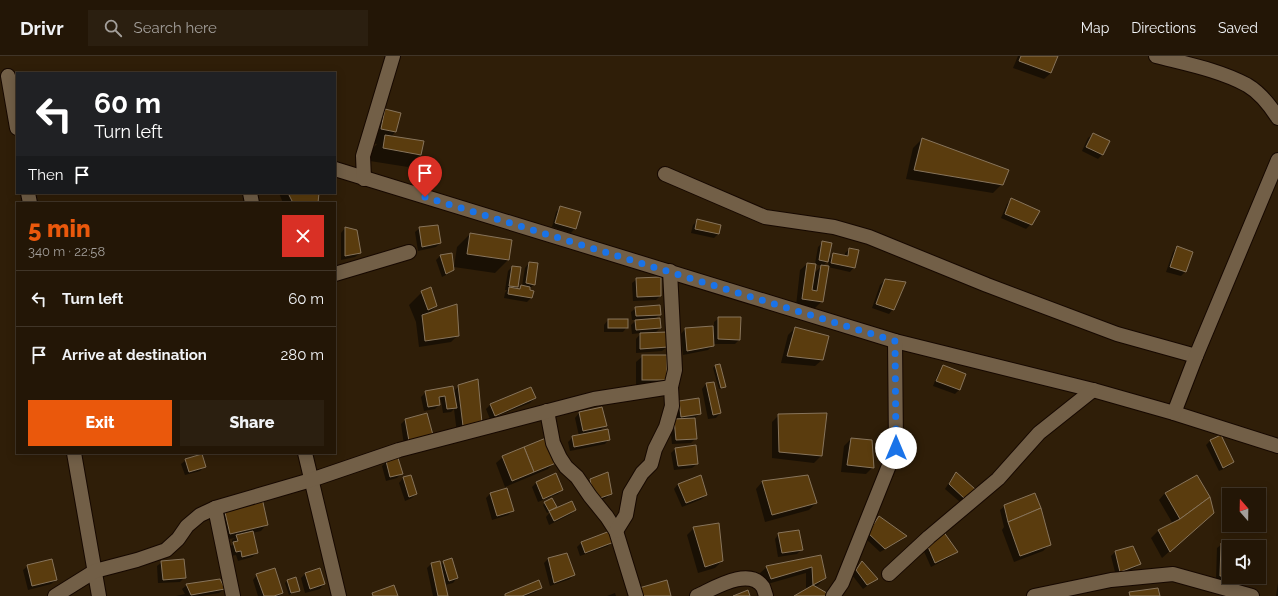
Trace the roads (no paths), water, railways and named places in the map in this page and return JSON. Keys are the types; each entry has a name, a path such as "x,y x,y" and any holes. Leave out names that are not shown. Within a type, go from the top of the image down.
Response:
{"street":[{"path":"364,179 363,156 393,56"},
{"path":"1156,56 1214,71 1248,86 1272,107 1278,118"},
{"path":"8,76 16,122"},
{"path":"337,170 363,156"},
{"path":"1174,413 1196,356 1278,160"},
{"path":"337,170 895,341 1093,390 1174,413 1278,446"},
{"path":"665,174 766,217 834,226 869,237 986,285 1117,334 1196,356"},
{"path":"336,274 410,252"},
{"path":"616,530 626,514 630,493 651,464 655,449 666,427 672,406 671,387 675,370 670,272"},
{"path":"833,596 842,584 896,448 895,341"},
{"path":"55,596 95,571 137,560 166,550 178,539 187,526 200,514 215,508 311,480 399,450 594,399 671,387"},
{"path":"889,574 928,537 998,479 1039,433 1093,390"},
{"path":"547,411 553,443 560,458 566,467 577,477 616,530 636,596"},
{"path":"74,454 99,596"},
{"path":"305,454 339,596"},
{"path":"215,508 234,596"},
{"path":"1034,596 1111,580 1173,574 1252,596"},
{"path":"697,596 728,582 744,578 754,580 763,587 766,596"}]}
